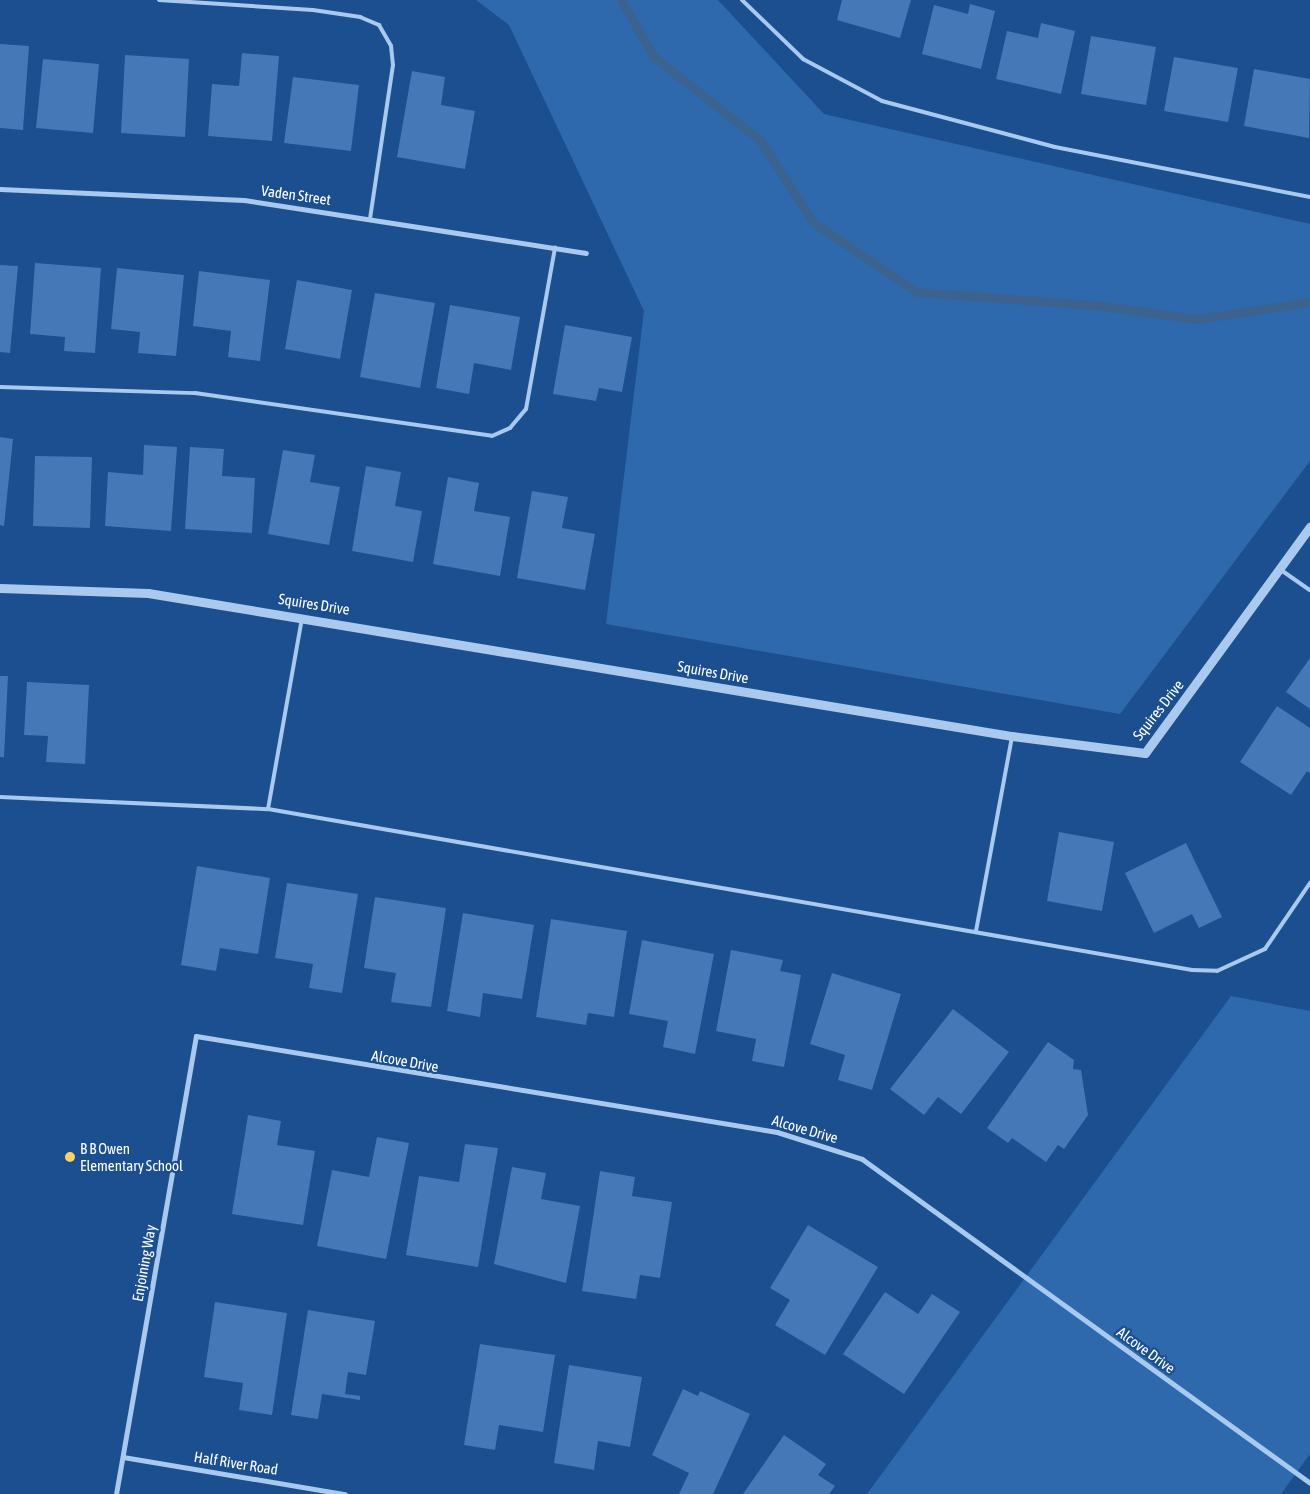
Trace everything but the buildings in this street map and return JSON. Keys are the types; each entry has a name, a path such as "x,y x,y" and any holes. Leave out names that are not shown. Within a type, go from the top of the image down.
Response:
{"street":[{"name":"Vaden Street","path":"0,190 244,200 370,218 586,253"},
{"name":"Squires Drive","path":"0,588 148,593 303,616 1012,736 1145,753 1281,570 1310,527"},
{"name":"Enjoining Way","path":"116,1494 196,1036"},
{"name":"Alcove Drive","path":"196,1036 777,1132 862,1159 1310,1483"},
{"name":"Half River Road","path":"123,1458 345,1494"}],"lane":[{"path":"159,0 314,10 360,17 379,26 391,46 394,65 370,218"},
{"path":"742,0 803,60 882,102 1055,147 1310,197"},
{"path":"0,387 195,393 492,436 510,428 526,409 555,248"},
{"path":"1281,570 1310,590"},
{"path":"268,809 303,616"},
{"path":"976,931 1012,736"},
{"path":"0,797 268,809 1217,971 1265,948 1310,883"}],"shaded area":[{"path":"476,0 718,0 824,114 1310,224 1310,461 1120,714 606,624 644,311 509,25"},
{"path":"1231,996 1310,1011 1310,1454 1281,1494 867,1494"}],"waterway":[{"path":"621,0 654,57 760,140 814,223 917,292 1094,305 1197,319 1310,302"}],"place":[{"name":"B B Owen Elementary School","path":"70,1157"}]}
